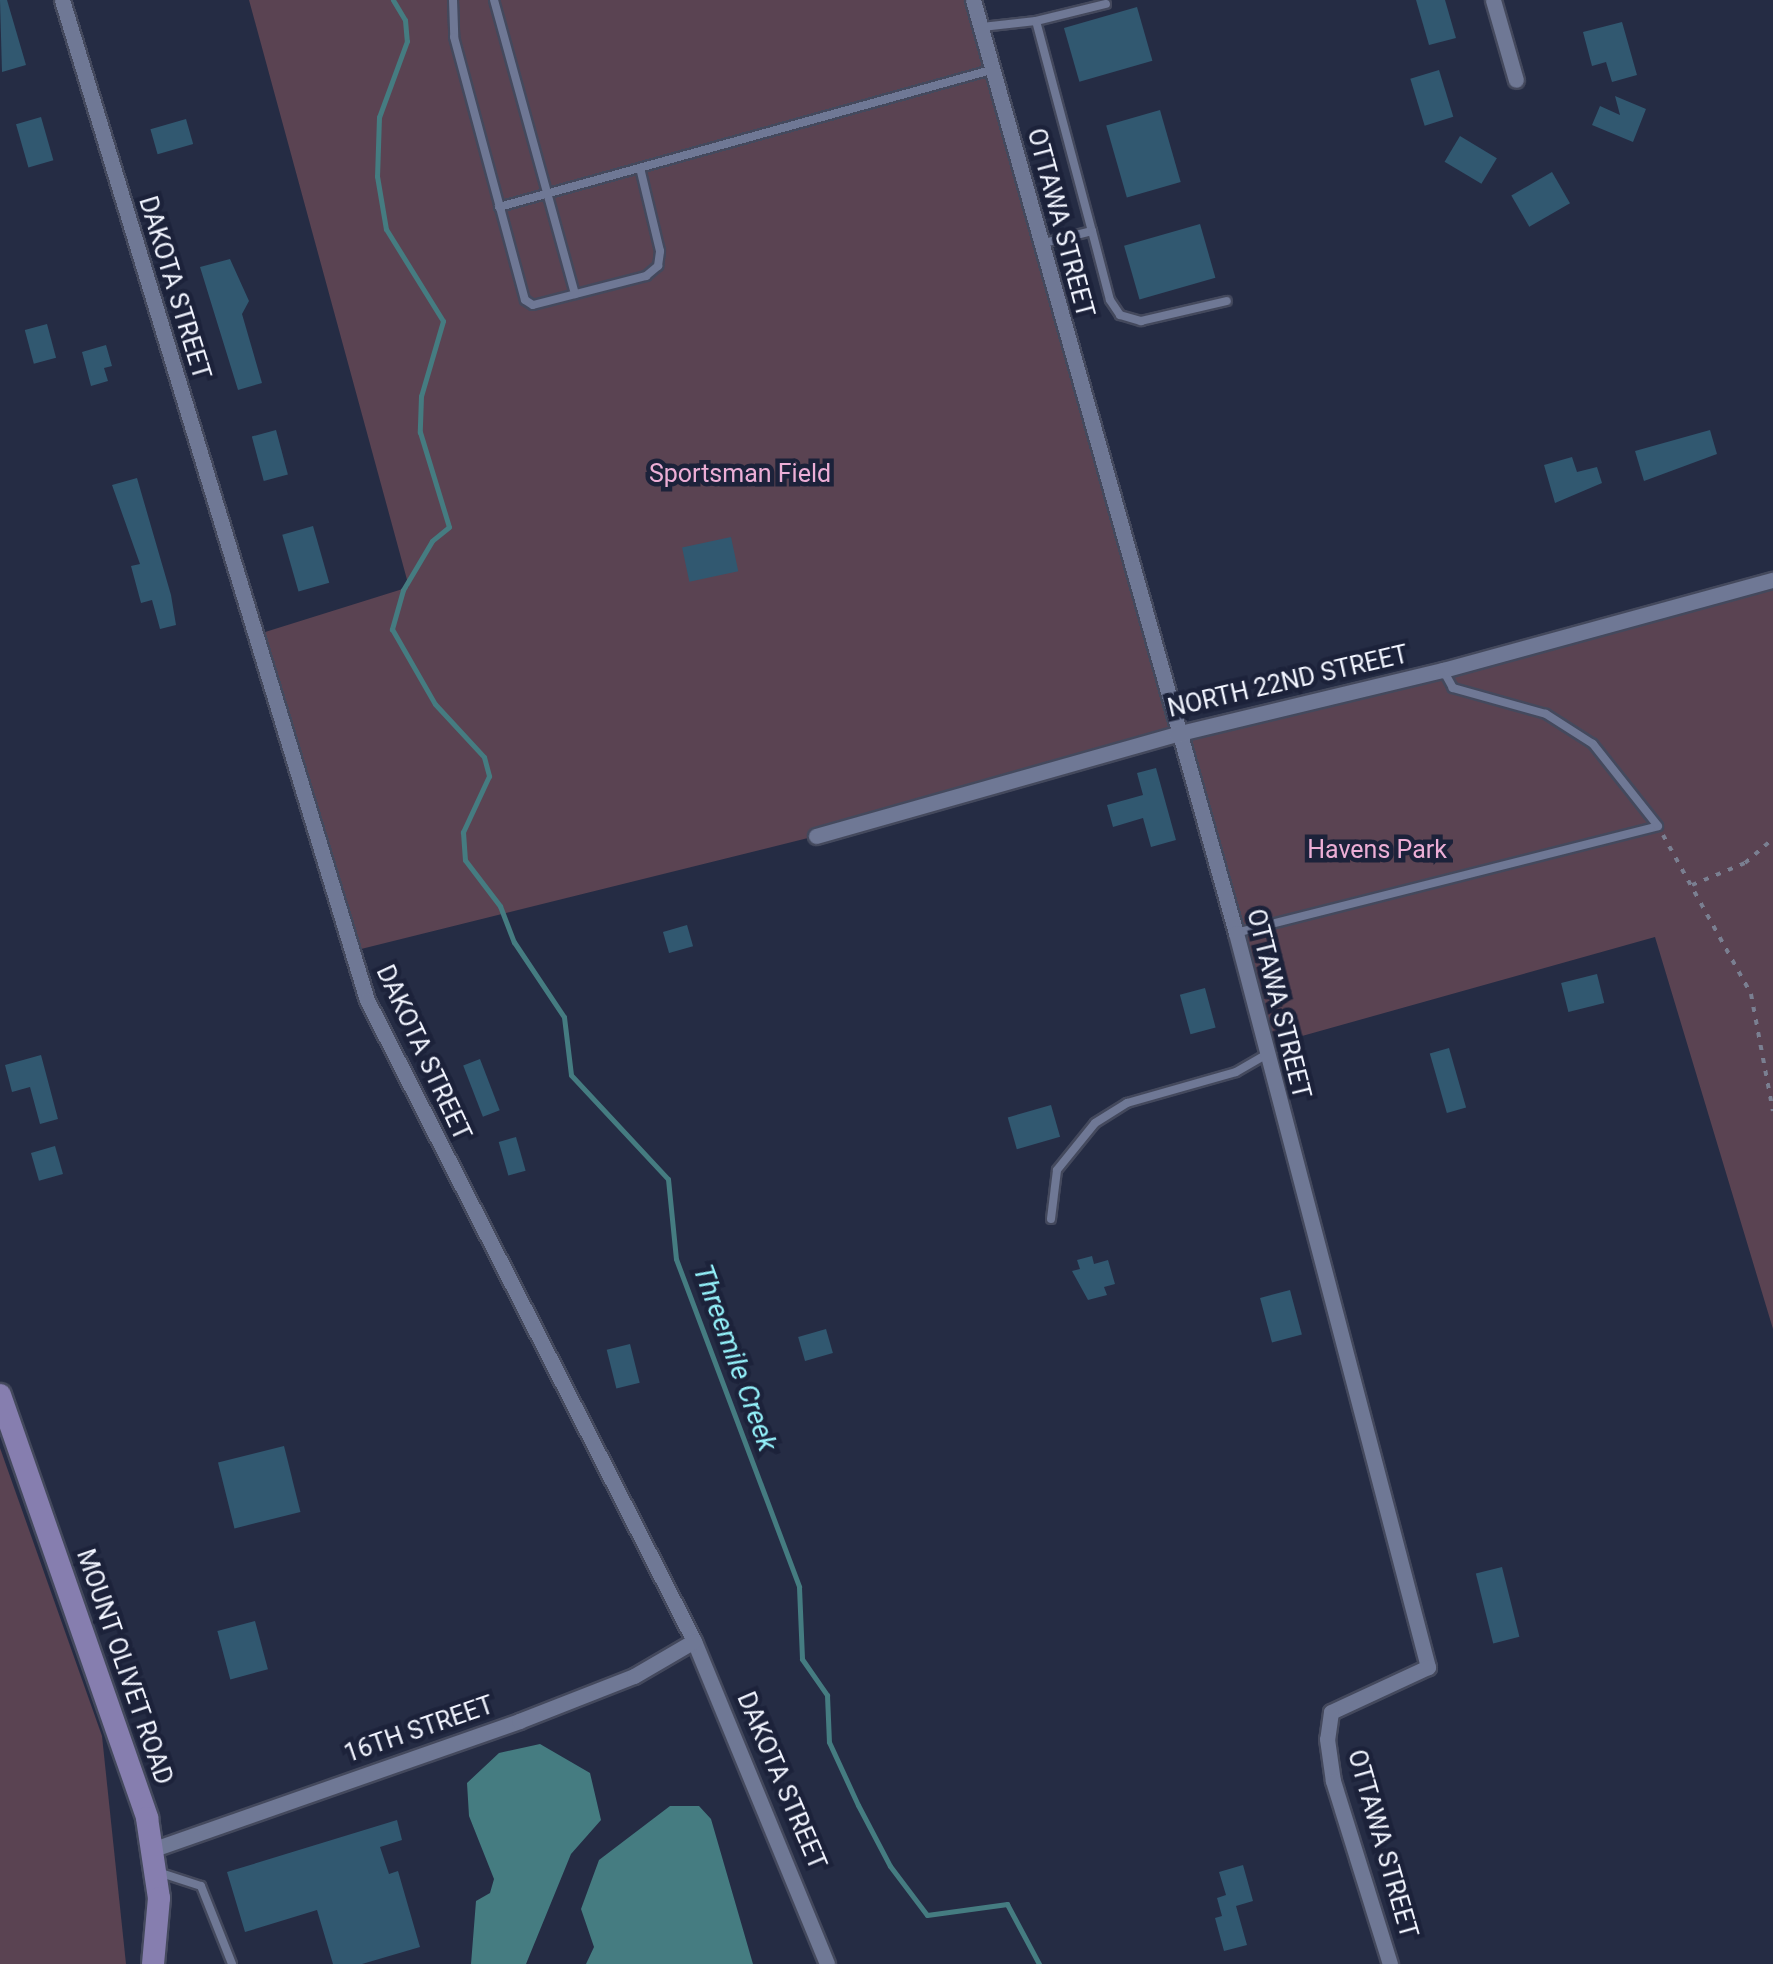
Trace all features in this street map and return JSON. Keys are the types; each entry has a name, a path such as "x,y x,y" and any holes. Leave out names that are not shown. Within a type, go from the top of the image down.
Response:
{"street":[{"name":"DAKOTA STREET","path":"62,0 367,1000 694,1641 828,1964"},
{"name":"OTTAWA STREET","path":"972,0 1176,734 1236,933 1265,1056 1428,1667 1331,1712 1327,1738 1334,1781 1390,1964"},
{"path":"1493,0 1516,80"},
{"name":"NORTH 22ND STREET","path":"816,836 1176,734 1443,670 1773,580"},
{"name":"MOUNT OLIVET ROAD","path":"0,1395 155,1860 153,1964"},
{"name":"16TH STREET","path":"155,1860 634,1676 694,1641"}],"lane":[{"path":"453,0 454,37 526,300 533,305 646,276 658,266 660,251 640,168"},
{"path":"494,0 576,294"},
{"path":"980,28 1036,21 1106,4"},
{"path":"1036,21 1110,300 1120,315 1141,321 1227,300"},
{"path":"500,207 992,70"},
{"path":"1040,244 1092,231"},
{"path":"1236,933 1658,826 1593,744 1546,714 1452,688 1443,670"},
{"path":"1051,1219 1057,1170 1095,1122 1127,1103 1236,1072 1265,1056"},
{"path":"155,1860 193,1878 201,1886 232,1964"}],"path":[{"path":"1658,826 1751,994 1773,1111"},
{"path":"1692,885 1745,862 1773,840"}],"green space":[{"name":"Sportsman Field","path":"249,0 973,0 1177,734 1773,580 1773,1329 1655,937 1263,1047 1176,734 816,836 349,952 252,636 409,587"},
{"path":"0,1448 102,1736 126,1964 0,1964"}],"shaded area":[{"path":"540,1744 590,1773 601,1820 571,1854 526,1964 471,1964 476,1901 490,1893 494,1879 469,1816 467,1783 499,1753"},
{"path":"670,1806 699,1806 711,1819 753,1964 586,1964 594,1947 581,1909 599,1860"}],"building":[{"path":"0,0 7,0 26,65 2,72"},
{"path":"1416,0 1445,0 1456,38 1429,45"},
{"path":"1137,7 1152,61 1079,82 1064,28"},
{"path":"1622,22 1637,75 1612,82 1606,62 1592,66 1583,32"},
{"path":"1439,70 1453,117 1425,126 1410,79"},
{"path":"1615,96 1646,109 1633,142 1592,125 1600,106 1620,115"},
{"path":"1160,110 1181,182 1127,198 1106,125"},
{"path":"41,117 53,160 28,167 16,124"},
{"path":"186,119 193,144 158,154 150,129"},
{"path":"1460,136 1497,158 1481,184 1445,162"},
{"path":"1552,172 1570,203 1529,227 1511,196"},
{"path":"1200,224 1215,278 1139,300 1124,246"},
{"path":"230,259 249,301 242,314 262,383 238,390 200,267"},
{"path":"47,324 56,358 34,364 25,330"},
{"path":"106,345 112,366 104,368 108,381 91,386 82,352"},
{"path":"276,430 288,474 264,481 252,436"},
{"path":"1710,430 1717,454 1644,481 1635,451"},
{"path":"1572,457 1577,472 1597,467 1602,483 1555,503 1544,465"},
{"path":"137,478 176,625 160,629 152,600 141,603 131,566 140,564 112,485"},
{"path":"313,526 329,583 299,592 282,535"},
{"path":"731,537 738,571 689,582 682,547"},
{"path":"1156,768 1176,840 1151,847 1143,818 1113,827 1107,805 1143,795 1137,773"},
{"path":"687,925 693,946 669,953 663,932"},
{"path":"1597,974 1604,1003 1568,1012 1561,983"},
{"path":"1205,988 1216,1028 1190,1034 1180,995"},
{"path":"1449,1048 1466,1108 1447,1113 1430,1054"},
{"path":"41,1055 58,1119 40,1124 30,1087 12,1092 5,1065"},
{"path":"480,1059 500,1110 483,1117 463,1065"},
{"path":"1051,1105 1060,1137 1017,1149 1008,1117"},
{"path":"516,1137 526,1171 508,1176 499,1142"},
{"path":"55,1146 63,1174 39,1181 31,1153"},
{"path":"1092,1256 1094,1264 1108,1260 1115,1284 1104,1287 1107,1295 1088,1300 1072,1271 1080,1269 1077,1260"},
{"path":"1290,1290 1302,1334 1272,1342 1260,1298"},
{"path":"826,1329 833,1353 805,1361 798,1337"},
{"path":"630,1344 640,1383 616,1389 607,1350"},
{"path":"284,1446 300,1512 234,1528 218,1462"},
{"path":"1502,1567 1519,1637 1493,1643 1476,1574"},
{"path":"255,1621 268,1669 230,1679 217,1631"},
{"path":"397,1820 402,1840 380,1847 389,1874 398,1871 420,1947 362,1964 333,1964 317,1910 245,1932 227,1872"},
{"path":"1243,1865 1253,1901 1236,1906 1247,1945 1224,1951 1215,1918 1222,1916 1217,1898 1226,1895 1219,1872"}],"waterway":[{"name":"Threemile Creek","path":"393,0 405,20 407,41 379,117 377,176 386,229 443,321 421,396 420,432 449,527 432,541 403,590 392,629 435,704 484,757 489,776 463,832 465,860 500,906 514,942 564,1017 571,1075 668,1179 676,1259 799,1587 802,1659 827,1695 829,1742 858,1805 890,1866 927,1915 1007,1904 1039,1964"}],"park label":[{"name":"Havens Park","path":"1377,850"}]}
